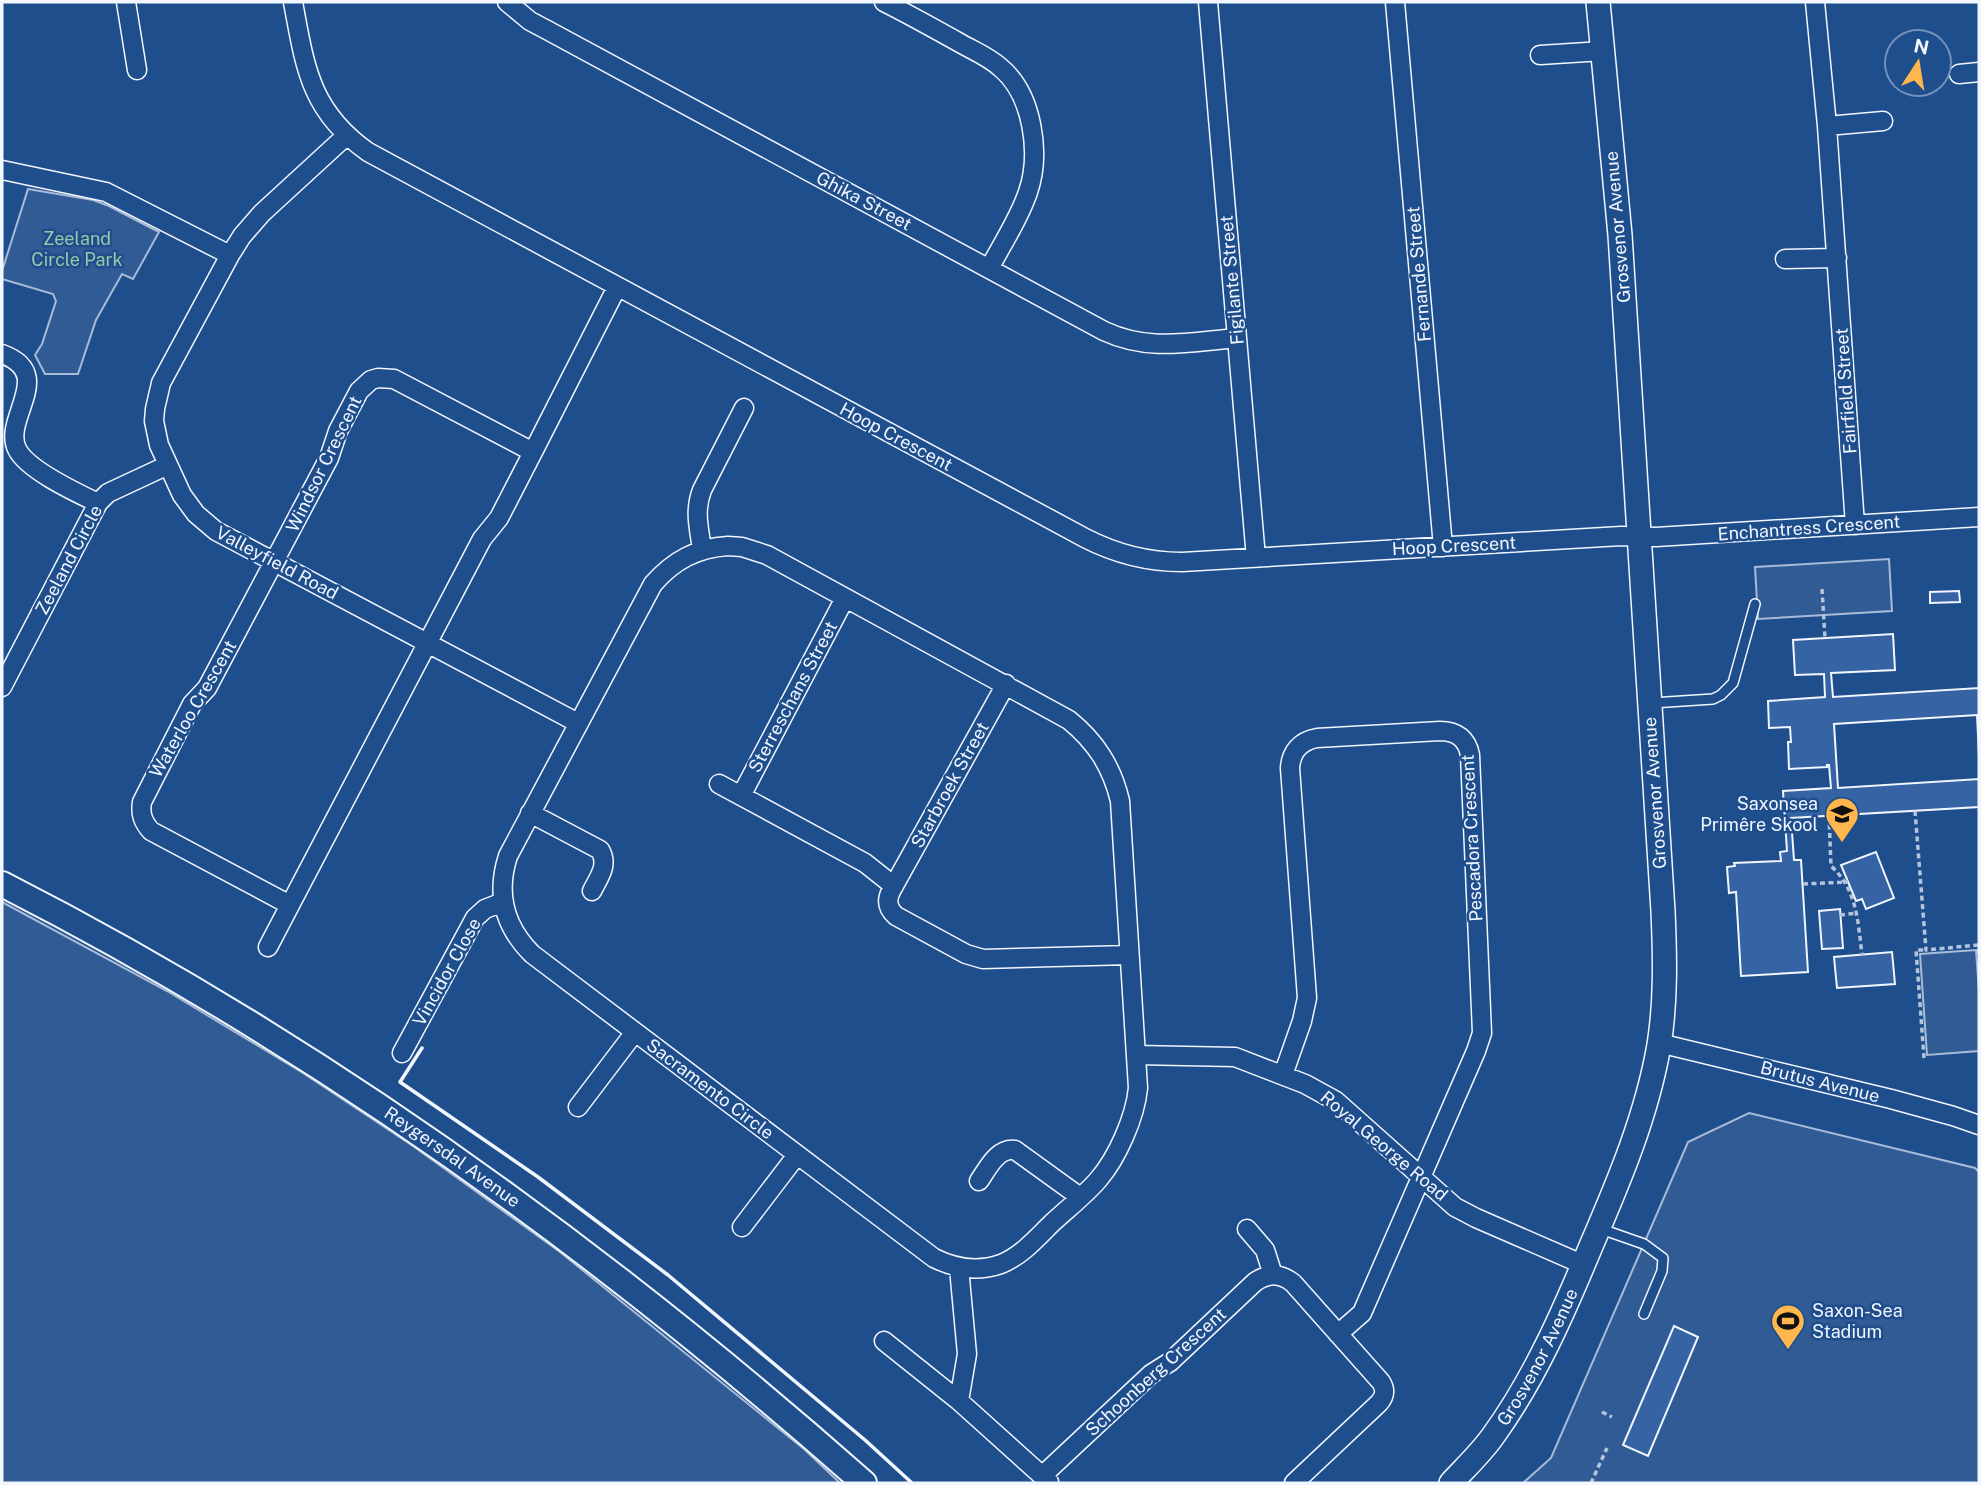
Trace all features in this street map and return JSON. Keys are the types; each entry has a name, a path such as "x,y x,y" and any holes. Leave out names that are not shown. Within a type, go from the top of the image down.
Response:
{"main road":[{"name":"Reygersdal Avenue","path":"2,884 114,942 196,990 323,1070 451,1156 662,1313 864,1483"}],"street":[{"path":"126,2 137,70"},
{"name":"Hoop Crescent","path":"293,2 307,72 314,91 332,119 347,135 378,157 1100,546 1131,557 1165,562 1639,537"},
{"name":"Ghika Street","path":"507,2 538,25 1104,331 1127,341 1158,345 1237,338"},
{"path":"884,2 1000,67 1017,85 1027,106 1033,158 1029,189 1023,206 989,269"},
{"name":"Figilante Street","path":"1208,2 1256,558"},
{"name":"Fernande Street","path":"1395,2 1443,547"},
{"name":"Grosvenor Avenue","path":"1451,1483 1492,1438 1516,1401 1584,1265 1640,1125 1659,1043 1663,1007 1664,942 1620,235 1598,2"},
{"name":"Fairfield Street","path":"1815,2 1827,126 1855,525"},
{"path":"1540,55 1603,51"},
{"path":"1959,74 1979,72"},
{"path":"1827,126 1883,121"},
{"name":"Valleyfield Road","path":"347,135 262,213 242,236 165,377 157,397 155,421 159,445 188,505 205,523 578,723"},
{"path":"2,170 106,192 230,256"},
{"path":"1785,259 1837,258"},
{"path":"268,947 482,539 499,518 617,287"},
{"path":"2,354 18,362 26,377 14,435 19,453 42,474 98,503"},
{"name":"Windsor Crescent","path":"275,562 329,458 338,431 359,391 371,380 394,379 533,453"},
{"path":"702,549 696,516 697,503 744,408"},
{"name":"Zeeland Circle","path":"2,687 98,503 108,493 168,465"},
{"name":"Enchantress Crescent","path":"1639,537 1979,517"},
{"name":"Sacramento Circle","path":"728,546 755,550 1006,684 1083,731 1095,744 1111,771 1119,801 1138,1088 1131,1121 1099,1180 1016,1256 993,1266 982,1269 959,1268 934,1258 527,948 506,917 501,886 503,870 530,813 653,584 675,563 702,549 728,546"},
{"name":"Waterloo Crescent","path":"275,562 207,688 192,704 144,796 141,809 143,821 151,831 290,905"},
{"name":"Sterreschans Street","path":"741,796 845,598"},
{"name":"Starbroek Street","path":"894,886 1006,684"},
{"name":"Pescadora Crescent","path":"1283,1075 1307,998 1290,768 1293,754 1303,743 1317,738 1440,731 1455,733 1466,743 1470,755 1483,1025 1476,1051 1422,1177"},
{"path":"719,784 865,863 894,886 888,902 896,916 975,957 991,960 1129,955"},
{"path":"530,813 600,850 604,867 592,891"},
{"name":"Vincidor Close","path":"402,1053 475,918 485,909 503,902"},
{"path":"578,1107 635,1032"},
{"name":"Brutus Avenue","path":"1659,1043 1891,1099 1979,1125"},
{"name":"Royal George Road","path":"1136,1055 1235,1057 1321,1091 1336,1101 1455,1207 1584,1265"},
{"path":"979,1181 999,1153 1009,1149 1015,1150 1080,1197"},
{"path":"742,1227 797,1155"},
{"path":"1338,1334 1362,1313 1422,1177"},
{"path":"1247,1229 1265,1250 1273,1275 1284,1277 1293,1283 1381,1382 1385,1394 1379,1404 1294,1483"},
{"path":"959,1268 967,1354 959,1401"},
{"name":"Schoonberg Crescent","path":"884,1342 959,1401 1047,1479 1152,1374 1170,1362 1255,1282 1273,1275"}],"lane":[{"path":"1650,703 1713,699 1729,689 1755,604"},
{"path":"1599,1228 1644,1244 1663,1258 1662,1271 1644,1314"}],"path":[{"path":"1822,589 1825,638"},
{"path":"1915,811 1926,950"},
{"path":"1829,816 1831,866 1843,876 1857,913 1862,955"},
{"path":"1803,884 1846,882"},
{"path":"1840,915 1857,913"},
{"path":"1924,1058 1916,950 1978,945 1979,957"},
{"path":"1602,1412 1612,1417"},
{"path":"1591,1483 1607,1448"}],"shaded area":[{"name":"Zeeland Circle Park","path":"28,189 93,200 159,232 133,279 122,274 96,320 78,374 45,374 35,355 42,344 56,301 53,294 2,279 2,271"},
{"path":"1889,559 1892,611 1758,619 1755,567"},
{"path":"2,902 167,991 303,1073 413,1146 560,1252 804,1449 840,1483 2,1483"},
{"path":"1976,950 1979,1051 1927,1055 1920,954"},
{"name":"Saxon-Sea Stadium","path":"1749,1113 1975,1168 1979,1172 1979,1483 1523,1483 1551,1458 1688,1142"}],"building":[{"path":"1959,591 1960,602 1930,603 1930,592"},
{"path":"1893,634 1895,670 1831,673 1833,697 1979,688 1979,757 1977,715 1834,724 1838,788 1979,779 1979,807 1791,818 1794,860 1801,860 1808,972 1741,976 1736,892 1729,893 1727,867 1735,866 1734,863 1781,861 1780,852 1787,851 1783,791 1831,788 1829,765 1789,769 1790,727 1769,728 1768,701 1825,697 1824,674 1795,675 1793,640"},
{"path":"1876,852 1894,898 1866,909 1862,899 1856,901 1841,865"},
{"path":"1840,909 1843,948 1822,949 1819,911"},
{"path":"1892,952 1895,984 1837,988 1834,957"},
{"path":"1674,1326 1698,1337 1648,1456 1623,1445"}],"wall":[{"path":"422,1048 400,1082 538,1177 668,1275 865,1440 912,1483"}],"place":[{"name":"Saxonsea Primêre Skool","path":"1842,844"},
{"name":"Saxon-Sea Stadium","path":"1788,1351"}]}
